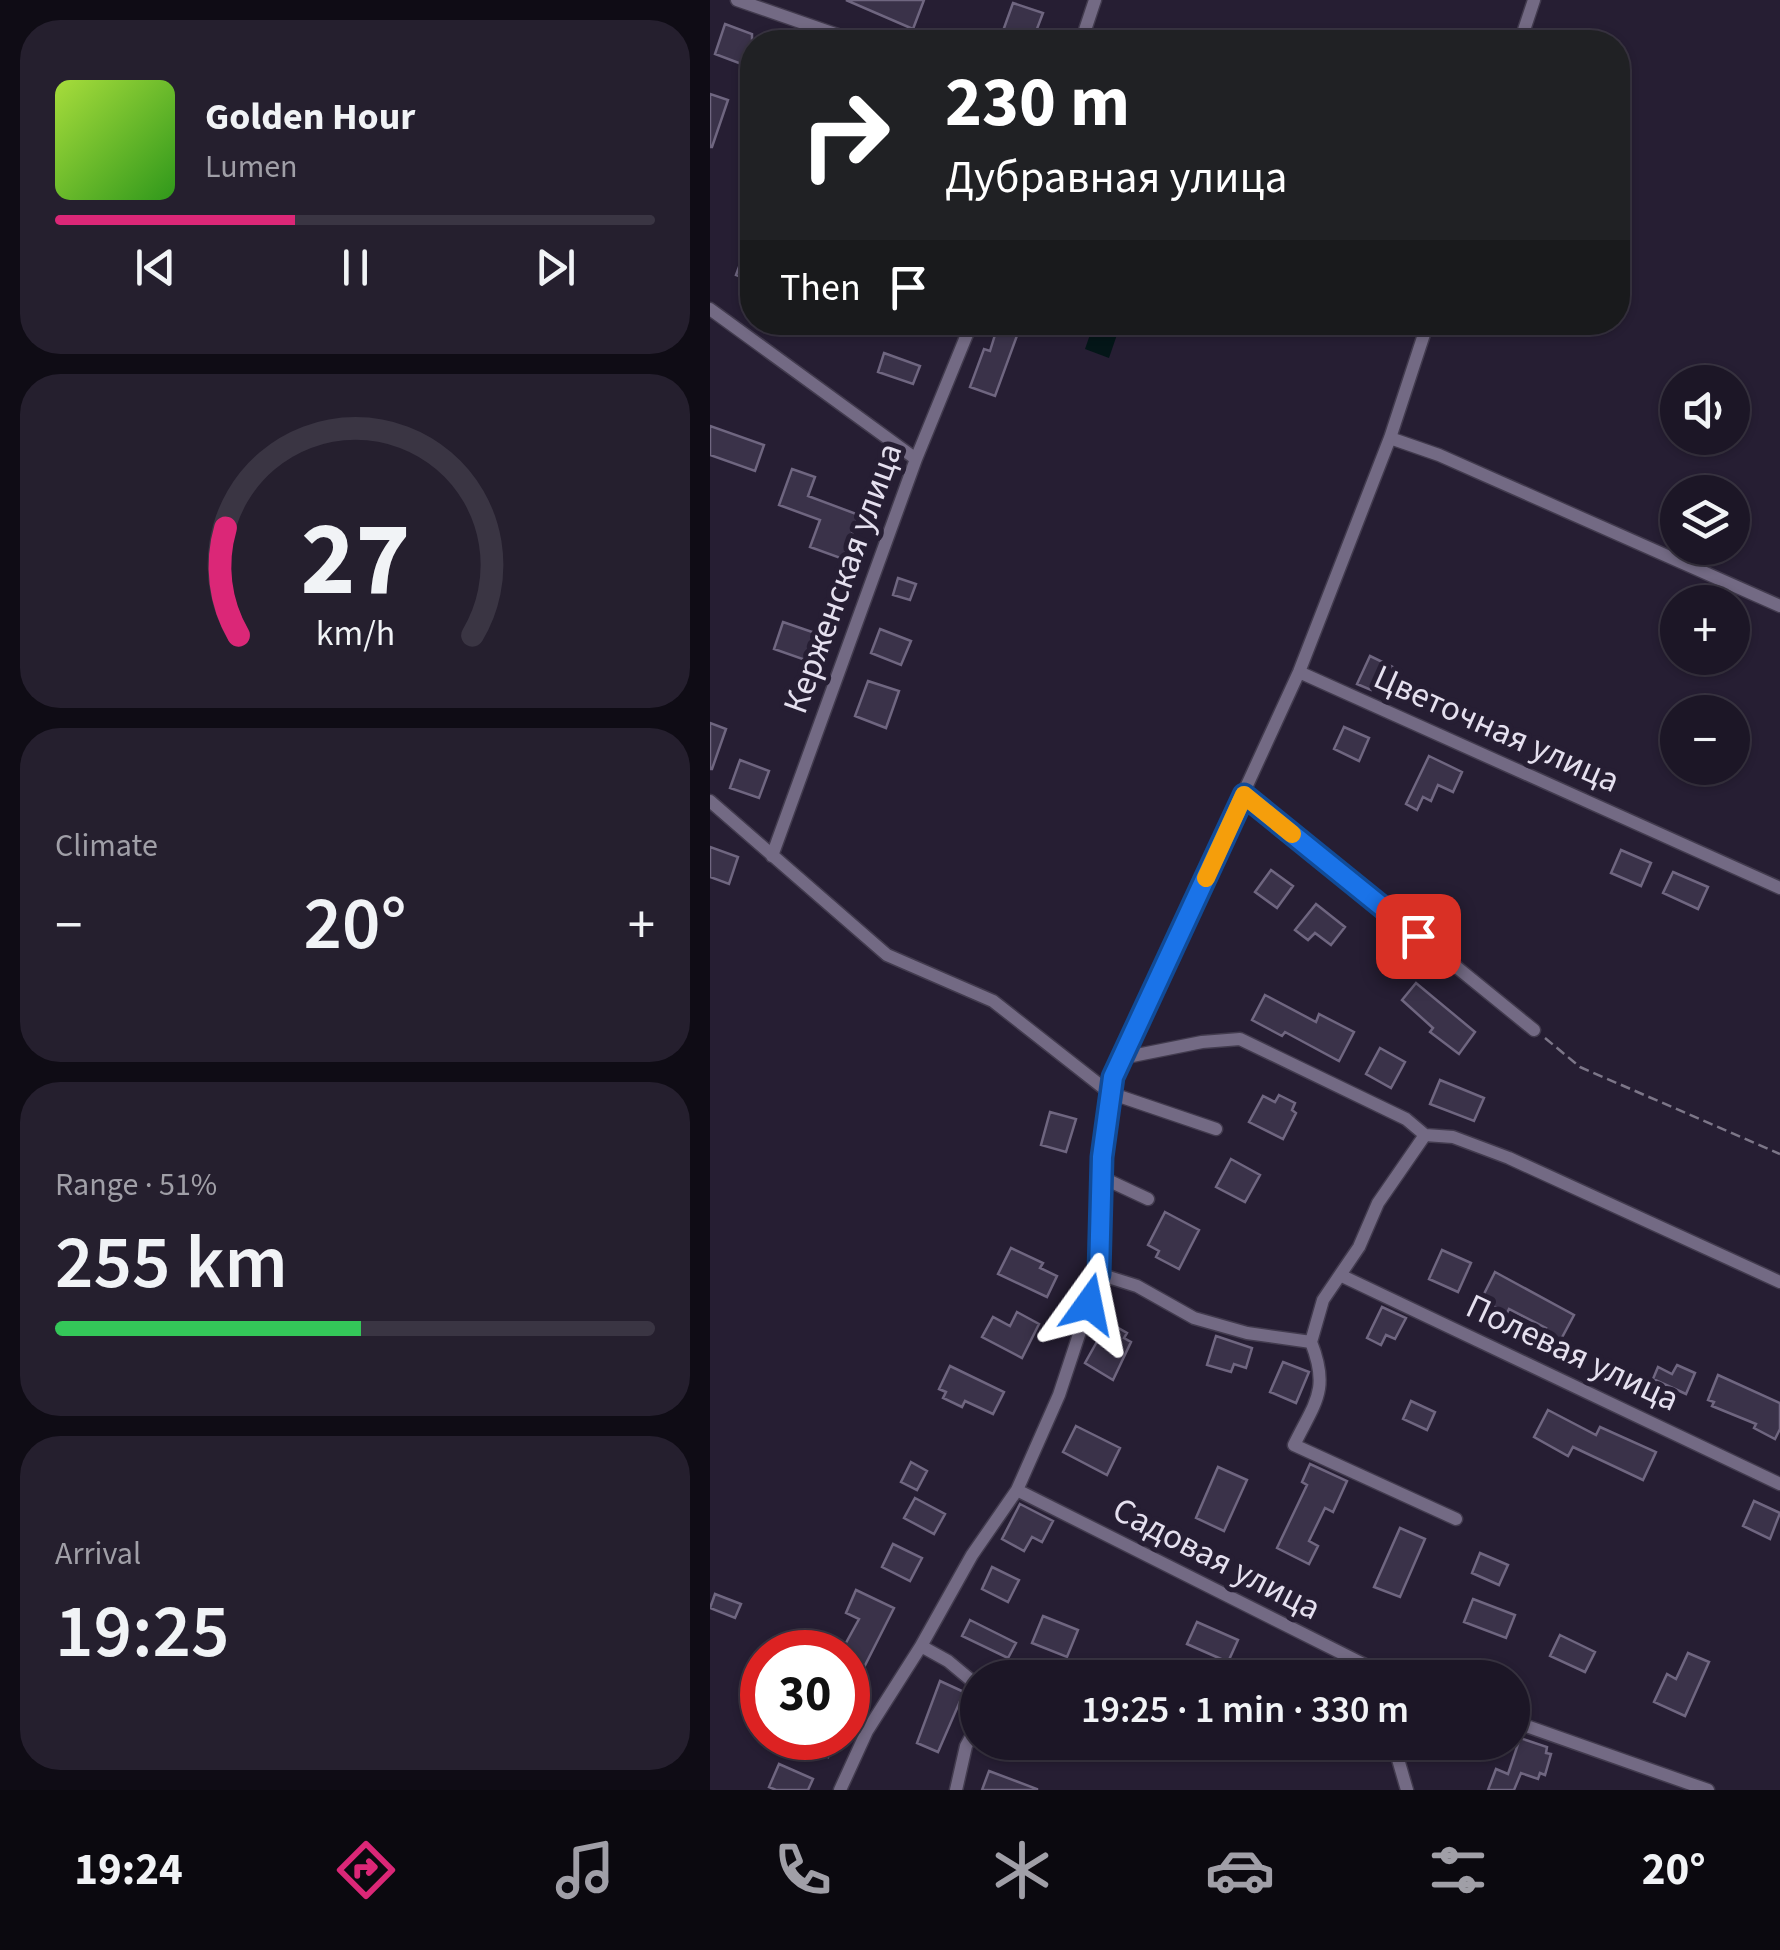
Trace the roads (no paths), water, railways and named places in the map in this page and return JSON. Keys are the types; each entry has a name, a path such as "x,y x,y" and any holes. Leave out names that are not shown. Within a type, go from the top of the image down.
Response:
{"street":[{"path":"737,0 823,30"},
{"path":"1085,30 1094,0"},
{"path":"1524,30 1534,0"},
{"path":"710,308 740,330"},
{"path":"747,335 916,459"},
{"name":"Керженская улица","path":"772,856 916,459 967,335"},
{"path":"840,1790 866,1731 921,1646 972,1555 1017,1490 1059,1395 1099,1274 1101,1177 1113,1077 1299,672 1390,438 1424,335"},
{"path":"1390,438 1439,455 1780,606"},
{"name":"Цветочная улица","path":"1299,672 1780,888"},
{"path":"1244,795 1534,1030"},
{"path":"710,802 887,955 993,1001 1110,1093 1216,1129"},
{"path":"1122,1058 1202,1042 1240,1039 1406,1119 1425,1136 1454,1137 1509,1158 1780,1282"},
{"path":"1425,1136 1378,1203 1359,1247 1323,1300 1311,1342 1320,1367 1320,1390 1294,1445 1456,1519"},
{"path":"1101,1177 1148,1199"},
{"path":"1099,1274 1137,1286 1194,1318 1248,1333 1311,1342"},
{"name":"Полевая улица","path":"1340,1275 1780,1484"},
{"name":"Садовая улица","path":"1017,1490 1355,1660"},
{"path":"921,1646 960,1671"},
{"path":"1530,1727 1708,1790"},
{"path":"956,1790 963,1760"},
{"path":"1399,1760 1407,1790"}]}
